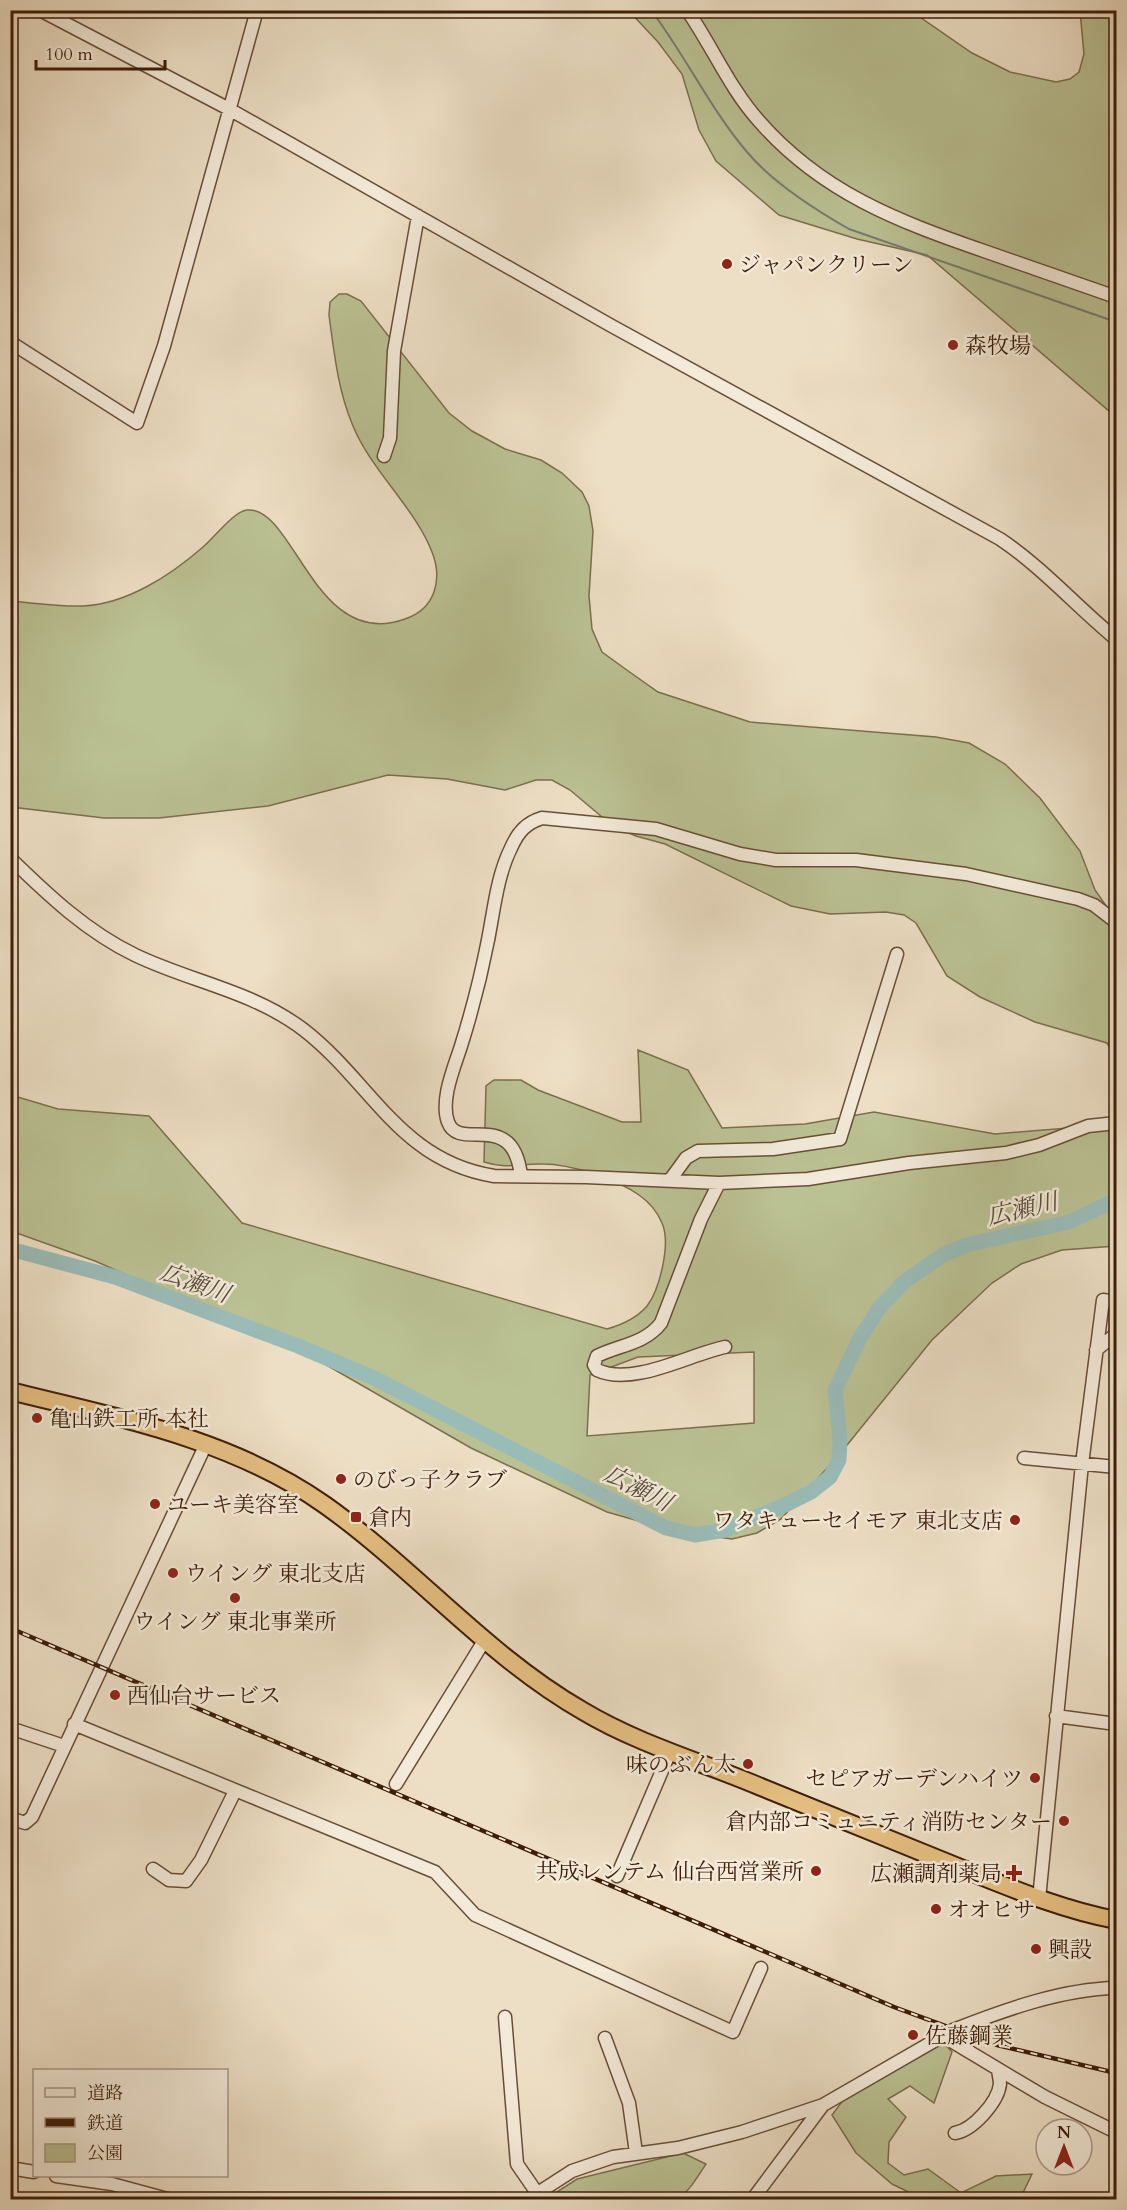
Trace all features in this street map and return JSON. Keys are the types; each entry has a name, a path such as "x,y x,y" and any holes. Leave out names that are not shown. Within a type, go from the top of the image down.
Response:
{"highway":[{"path":"10,1391 206,1444 246,1460 326,1506 484,1641 543,1686 585,1713 670,1752 1039,1899 1116,1920"}],"street":[{"path":"40,10 229,109 808,435 1000,539 1023,554 1116,639"},
{"path":"10,342 137,423 164,346 257,10"},
{"path":"687,10 758,121 790,153 835,187 865,205 912,226 1116,297"},
{"path":"384,456 390,438 394,351 418,216"},
{"path":"521,1176 518,1154 504,1140 495,1135 459,1134 452,1129 447,1121 447,1097 476,998 499,885 509,850 519,832 530,822 542,818 656,829 740,854 776,860 856,860 966,874 1078,899 1094,905 1116,922"},
{"path":"10,858 46,893 110,941 134,955 249,998 302,1029 406,1134 444,1162 468,1172 719,1183 808,1179 909,1163 1006,1153 1039,1145 1088,1126 1116,1123"},
{"path":"670,1180 686,1158 698,1151 773,1149 840,1138 897,954"},
{"path":"719,1183 701,1219 661,1323 653,1332 640,1340 597,1356 594,1365 597,1370 605,1373 636,1373 664,1368 725,1347"},
{"path":"1039,1899 1082,1464 1096,1350 1103,1300 1116,1302"},
{"path":"1096,1350 1116,1334"},
{"path":"10,1818 21,1823 31,1819 206,1444"},
{"path":"1024,1458 1116,1467"},
{"path":"396,1784 484,1641"},
{"path":"1056,1716 1116,1724"},
{"path":"74,1724 435,1872 475,1915 733,2032 761,1968"},
{"path":"10,1728 64,1746"},
{"path":"617,1876 670,1752"},
{"path":"153,1869 169,1880 186,1881 201,1860 235,1791"},
{"path":"505,2017 517,2164 532,2196 572,2171 614,2157 678,2148 742,2132 823,2105 943,2036 971,2024 1074,1991 1116,1988"},
{"path":"943,2036 1045,2097 1116,2132"},
{"path":"605,2038 629,2103 636,2153"},
{"path":"955,2133 964,2132 996,2098 1000,2083 998,2069"},
{"path":"752,2199 823,2105"},
{"path":"10,2168 33,2172"},
{"path":"64,2177 138,2195 171,2199"}],"green space":[{"path":"629,11 911,11 972,53 1010,72 1056,82 1070,79 1079,72 1084,54 1080,11 1116,11 1116,417 927,255 857,239 779,215 716,161 699,130 682,74 658,42"},
{"path":"339,294 347,294 361,301 449,413 472,431 505,449 541,460 562,473 582,492 589,506 593,531 589,596 592,629 602,652 624,668 658,692 750,722 936,737 969,743 1005,764 1040,798 1080,851 1095,890 1116,920 1116,1058 1107,1043 1035,1022 980,997 947,976 916,923 904,915 886,912 830,914 791,906 665,844 614,827 570,790 552,780 536,780 505,790 447,779 388,775 268,806 159,818 104,818 11,807 10,601 83,606 116,600 132,594 177,568 236,515 247,510 264,515 279,530 328,598 349,615 374,624 405,619 430,601 437,573 432,552 415,520 361,442 348,413 337,371 329,315 330,302"},
{"path":"638,1050 688,1070 722,1128 805,1124 874,1112 995,1134 1116,1124 1116,1246 1062,1250 1021,1264 992,1283 932,1340 839,1455 781,1519 757,1533 732,1539 674,1531 607,1512 471,1448 309,1355 95,1261 11,1231 11,1095 58,1109 149,1116 242,1223 607,1329 634,1317 647,1306 652,1298 660,1278 665,1254 662,1223 652,1207 639,1195 619,1183 593,1174 554,1165 507,1166 484,1162 486,1086 494,1080 521,1080 538,1090 622,1122 641,1122","holes":["754,1352 754,1423 587,1436 590,1375 638,1357"]},
{"path":"944,2043 952,2052 934,2103 910,2086 888,2099 906,2117 889,2142 888,2163 904,2175 928,2169 961,2193 996,2176 1032,2174 1020,2199 923,2199 892,2184 856,2153 832,2115 844,2099"},
{"path":"683,2153 706,2164 692,2185 680,2196 666,2199 640,2199 634,2194 628,2199 546,2199 577,2179"}],"waterway":[{"path":"651,10 734,136 757,163 781,185 808,204 849,229 1116,322"},
{"name":"広瀬川","path":"10,1249 115,1277 298,1346 376,1379 666,1528 695,1535 725,1530 785,1505 811,1492 830,1477 839,1460 840,1439 835,1390 860,1338 880,1307 905,1281 943,1255 966,1245 1069,1222 1116,1200"}],"railway":[{"path":"10,1628 894,2007 997,2045 1116,2073"}],"place":[{"name":"ジャパンクリーン","path":"727,264"},
{"name":"森牧場","path":"953,345"},
{"name":"亀山鉄工所 本社","path":"37,1418"},
{"name":"のびっ子クラブ","path":"341,1479"},
{"name":"ユーキ美容室","path":"155,1504"},
{"name":"倉内","path":"356,1517"},
{"name":"ワタキューセイモア 東北支店","path":"1015,1520"},
{"name":"ウイング 東北支店","path":"173,1573"},
{"name":"ウイング 東北事業所","path":"235,1598"},
{"name":"西仙台サービス","path":"115,1695"},
{"name":"味のぶん太","path":"748,1764"},
{"name":"セピアガーデンハイツ","path":"1035,1778"},
{"name":"倉内部コミュニティ消防センター","path":"1064,1821"},
{"name":"共成レンテム 仙台西営業所","path":"816,1871"},
{"name":"広瀬調剤薬局","path":"1014,1873"},
{"name":"オオヒサ","path":"936,1909"},
{"name":"興設","path":"1036,1949"},
{"name":"佐藤鋼業","path":"913,2035"}]}
